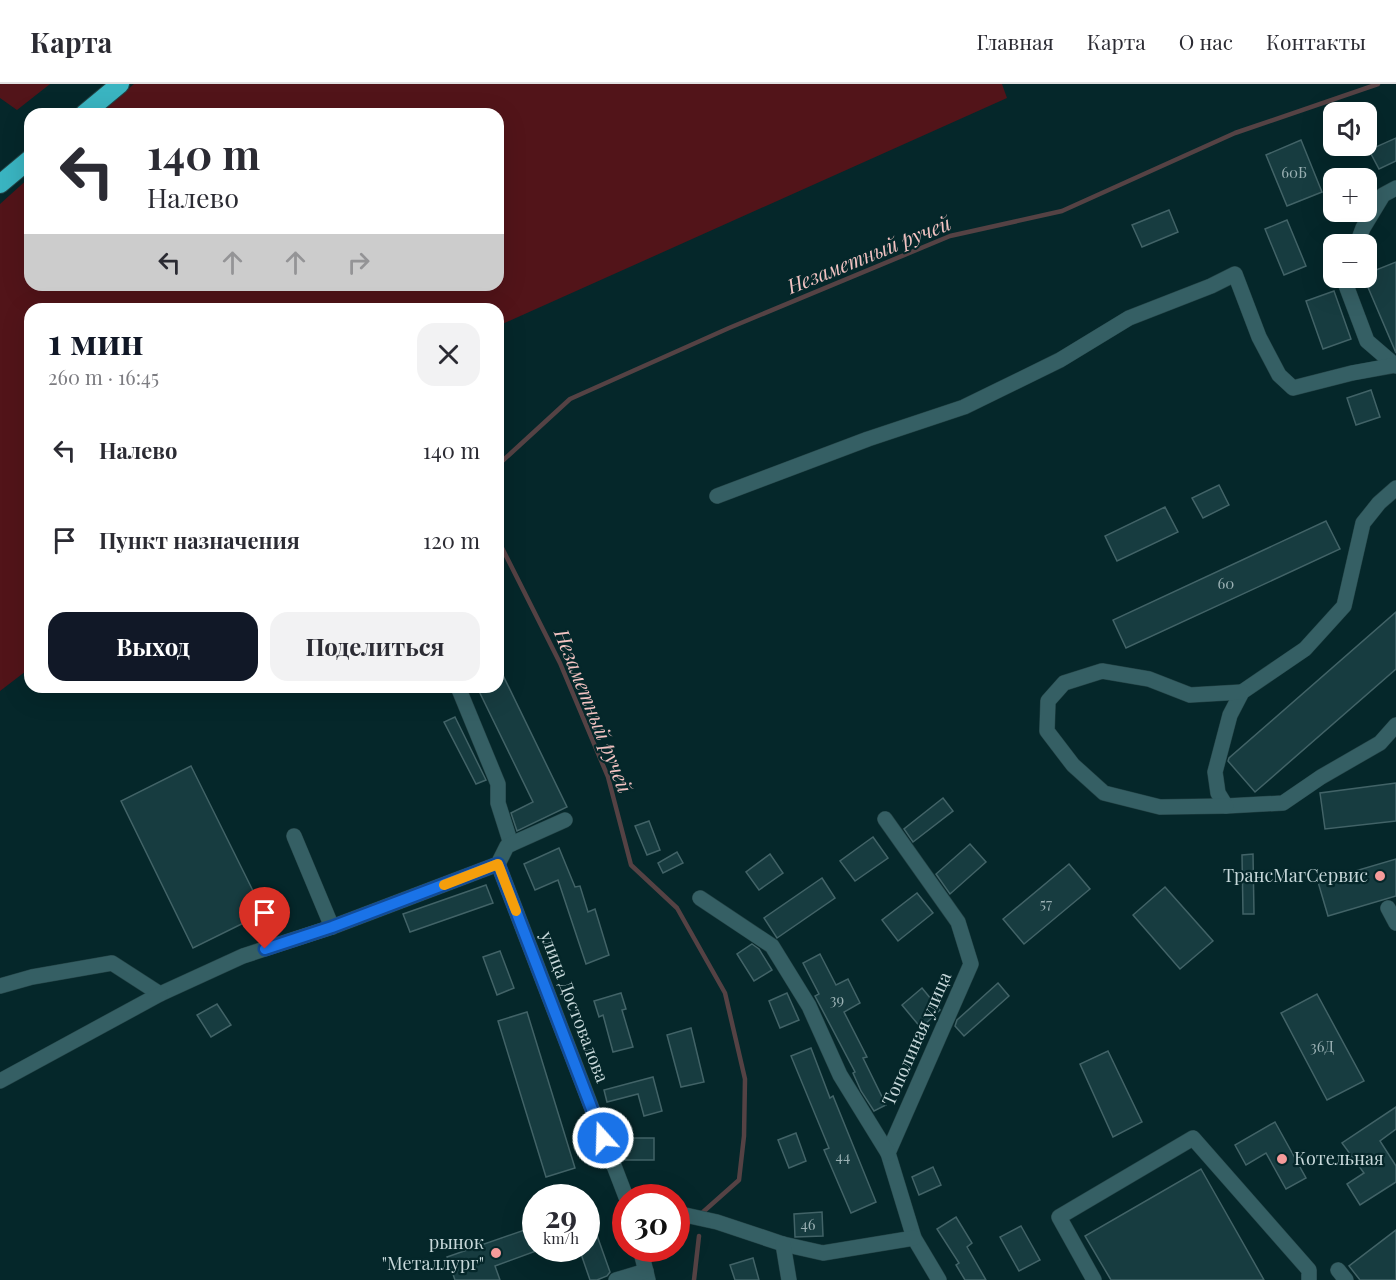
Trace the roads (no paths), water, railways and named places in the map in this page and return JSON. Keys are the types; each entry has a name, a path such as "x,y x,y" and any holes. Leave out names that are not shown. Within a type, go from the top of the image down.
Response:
{"highway":[{"path":"91,108 120,84"},
{"path":"0,184 24,164"}],"street":[{"path":"1361,234 1383,195 1396,188"},
{"path":"717,496 868,439 964,407 1060,360 1129,318 1211,286 1235,274 1259,337 1280,375 1293,388 1396,365"},
{"path":"1347,288 1367,341 1396,365"},
{"path":"1226,806 1218,793 1215,772 1230,715 1242,692 1305,650 1344,606 1364,522 1379,502 1396,488"},
{"path":"1242,692 1190,695 1149,679 1102,671 1064,682 1048,700 1047,731 1073,765 1104,793 1160,807 1226,806 1283,803 1321,777 1380,743 1396,725"},
{"path":"460,693 498,784 498,803 512,844"},
{"name":"Тополиная улица","path":"885,819 958,922 972,964 888,1153"},
{"path":"0,1081 160,994 243,956 332,927 498,864 507,846 565,820"},
{"path":"294,836 332,927"},
{"name":"улица Достовалова","path":"498,864 621,1184"},
{"name":"Тополиная улица","path":"699,898 721,910 772,946 809,1006 840,1075 888,1153 914,1238 939,1280"},
{"path":"1388,908 1396,923"},
{"path":"0,986 32,977 112,963 160,994"},
{"path":"1094,1280 1059,1217 1193,1138 1309,1270 1309,1280"},
{"path":"690,1216 717,1222 783,1244 823,1253 914,1238"},
{"path":"783,1244 789,1280"},
{"path":"616,1280 647,1275"}],"waterway":[{"name":"Незаметный ручей","path":"504,460 570,399 729,328 950,236 1062,211 1235,133 1378,84"},
{"name":"Незаметный ручей","path":"504,552 560,663 608,777 631,865 677,908 725,993 745,1079 744,1136 739,1180 703,1212"},
{"name":"Незаметный ручей","path":"694,1280 699,1236"}],"place":[{"name":"ТрансМагСервис","path":"1380,876"},
{"name":"Котельная","path":"1282,1159"},
{"name":"рынок \"Металлург\"","path":"496,1253"}]}
